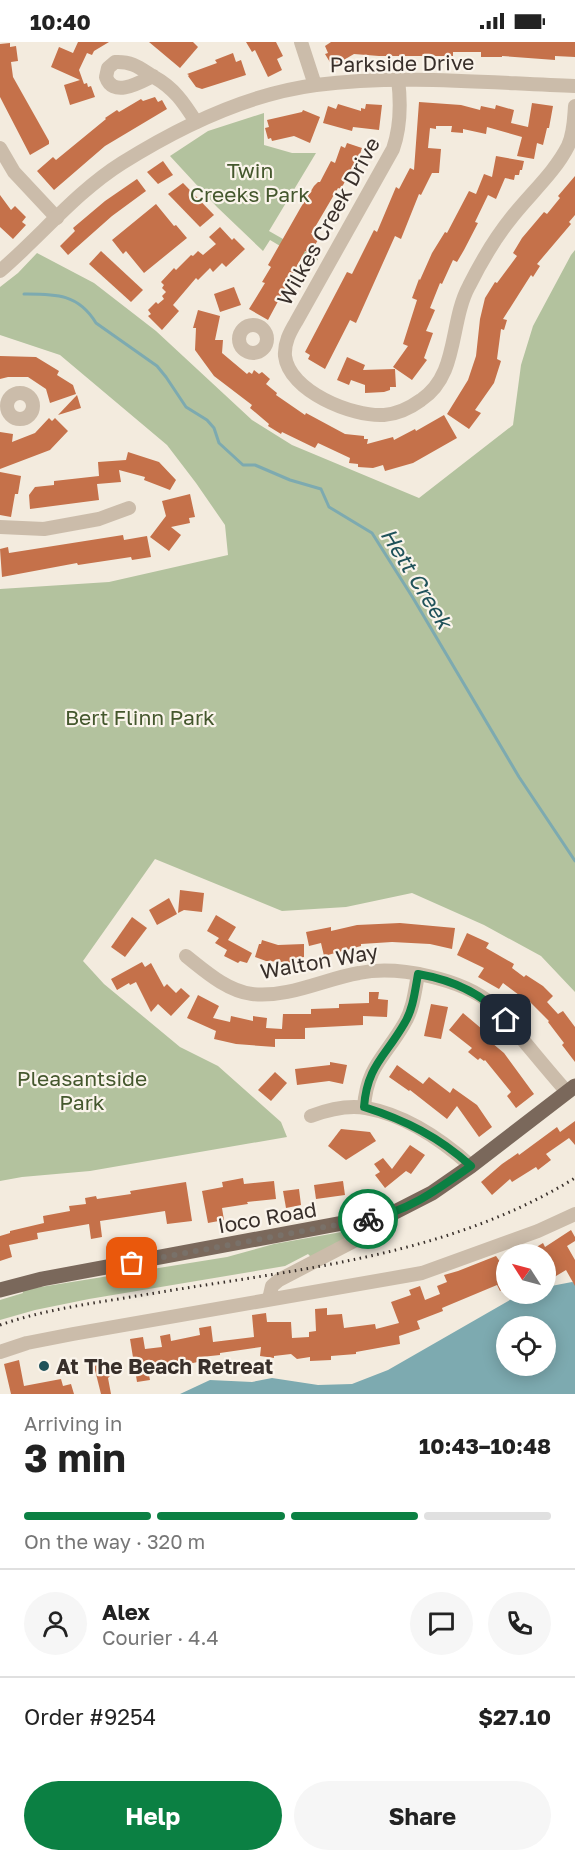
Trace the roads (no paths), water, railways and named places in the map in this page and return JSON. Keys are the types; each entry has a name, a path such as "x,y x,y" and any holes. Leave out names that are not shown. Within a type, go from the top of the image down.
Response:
{"main road":[{"name":"Ioco Road","path":"0,1290 68,1274 391,1214 432,1193 471,1166 571,1089"}],"street":[{"path":"301,42 315,85"},
{"path":"153,76 170,87 196,122"},
{"name":"Parkside Drive","path":"0,272 57,218 121,163 196,122 249,101 315,85 398,79 575,86"},
{"name":"Wilkes Creek Drive","path":"286,345 296,322 393,149 399,128 398,79"},
{"path":"267,342 286,345 286,360 296,379 314,393 344,407 367,414 384,415 401,411 423,399 440,383 447,367 452,352 457,318 469,285 502,230 556,164 569,144 575,106"},
{"path":"0,148 14,172 57,218"},
{"path":"0,527 44,529 99,519 129,508"},
{"name":"Walton Way","path":"186,956 230,986 251,993 284,993 369,971 398,970 435,977 464,988 493,1005 571,1089"},
{"path":"364,1107 365,1092 371,1072 408,1017 418,974"},
{"path":"311,1116 327,1110 364,1107 419,1128 471,1166"},
{"path":"268,1299 272,1286 279,1280 375,1230 391,1214"},
{"path":"0,1352 27,1343 73,1334 422,1273 538,1231 575,1214"}],"water":[{"path":"575,1283 575,1394 180,1394 210,1380 252,1382 272,1378 318,1385 352,1384 388,1370 503,1304 556,1304 556,1285"}],"waterway":[{"name":"Hett Creek","path":"24,294 55,295 81,306 96,323 157,366 186,407 207,420 214,428 219,443 243,465 255,465 290,480 321,489 329,507 372,533 519,777 575,861"}],"railway":[{"path":"0,1325 71,1307 310,1268 420,1244 473,1227 525,1205 575,1178"}],"place":[{"name":"At The Beach Retreat","path":"44,1366"}],"park label":[{"name":"Twin Creeks Park","path":"250,182"},
{"name":"Bert Flinn Park","path":"140,717"},
{"name":"Pleasantside Park","path":"82,1090"}]}
